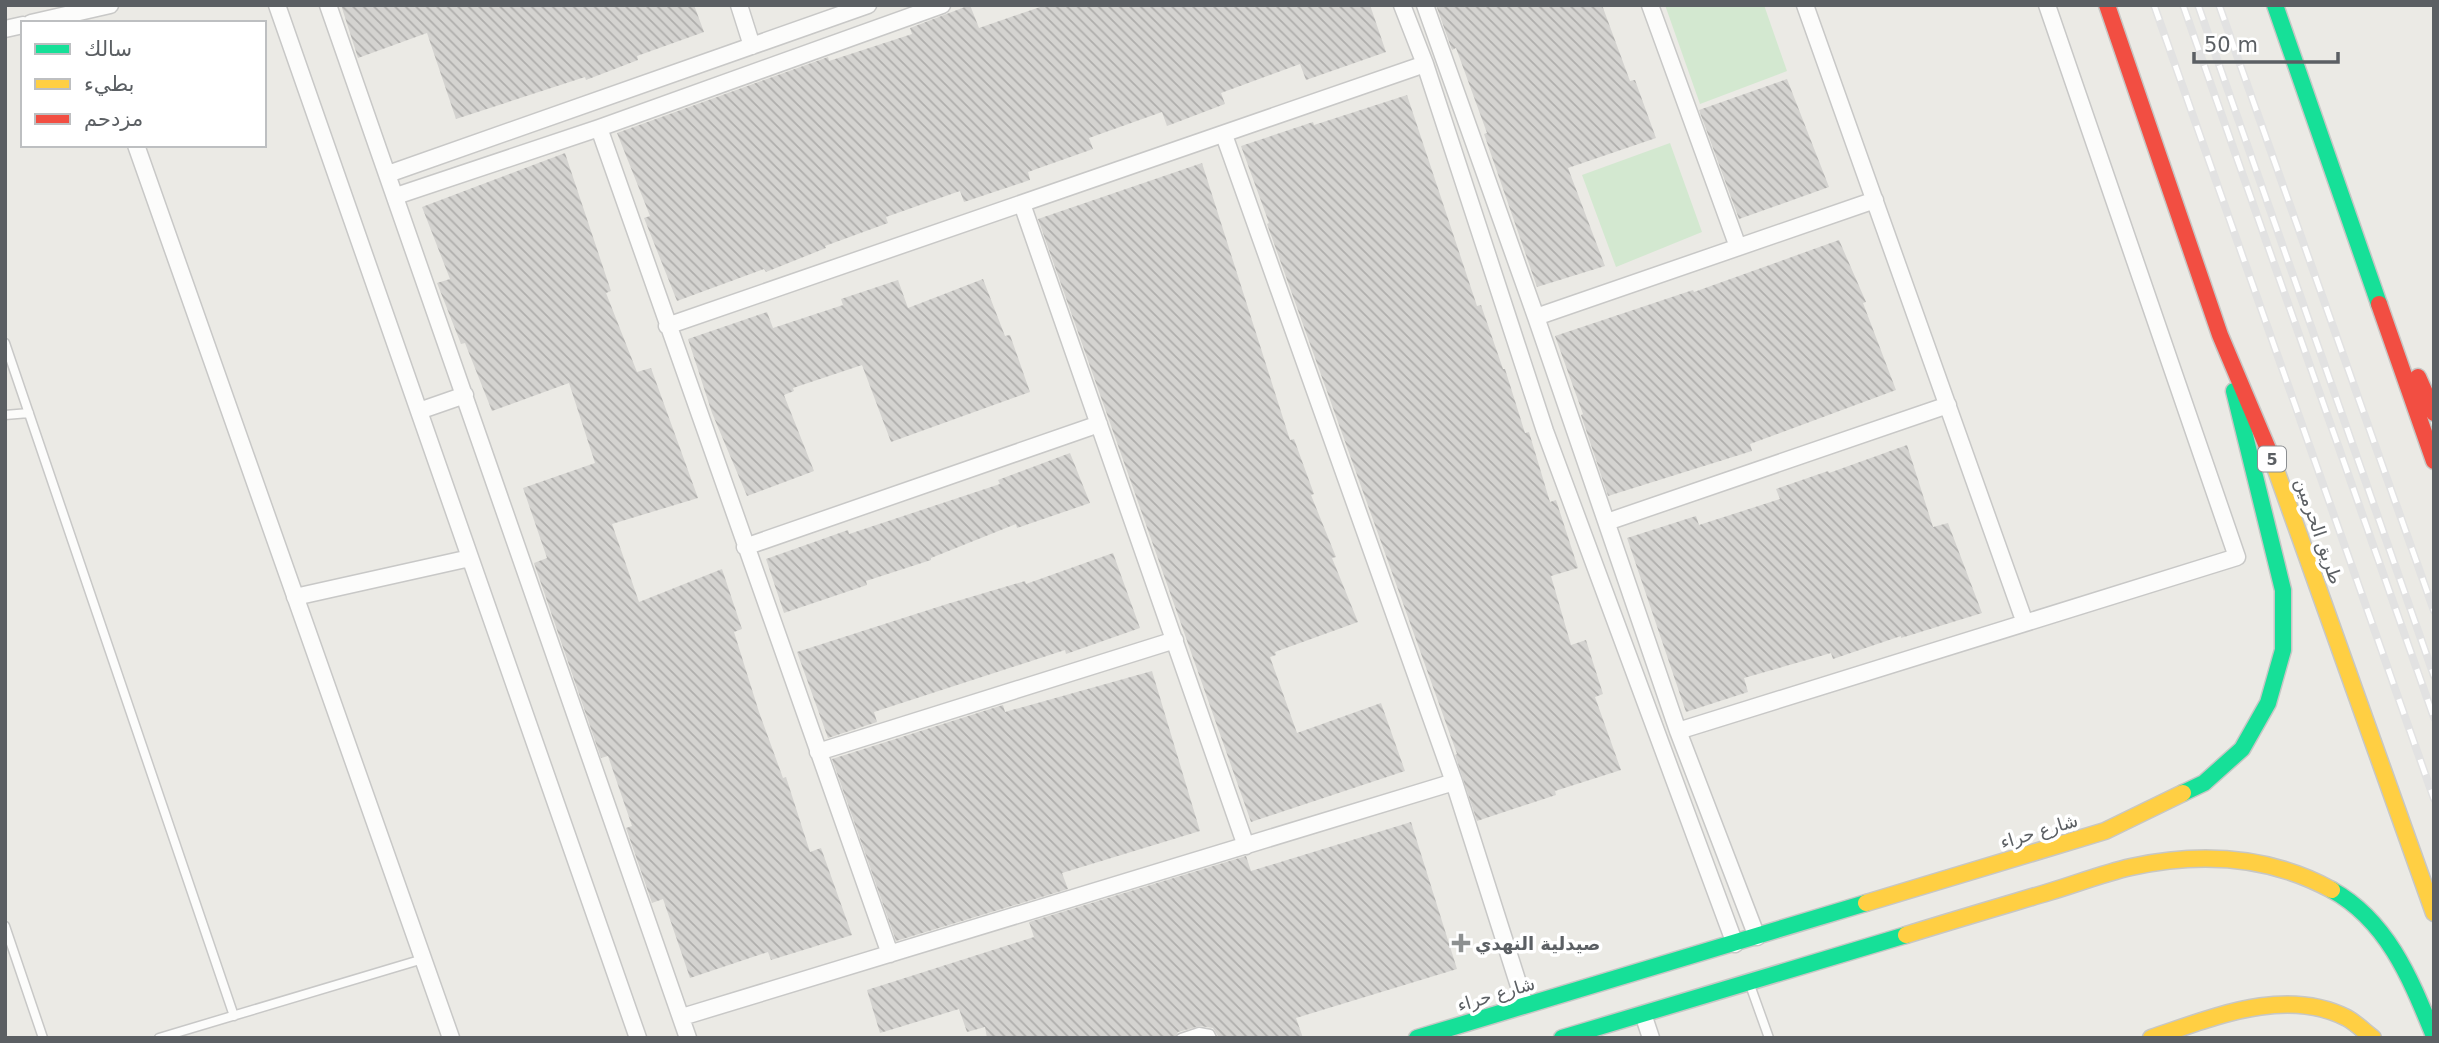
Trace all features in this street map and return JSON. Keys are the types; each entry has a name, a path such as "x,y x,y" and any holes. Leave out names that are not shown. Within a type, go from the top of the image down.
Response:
{"main road":[{"name":"طريق الحرمين","path":"2107,5 2220,335 2281,479 2434,913"},
{"path":"2275,5 2434,460"},
{"path":"2363,257 2434,413"},
{"name":"شارع حراء","path":"1417,1038 2105,831 2204,783 2242,749 2268,703 2283,650 2283,590 2220,335"},
{"path":"1562,1038 1749,982 1904,924 2132,867 2218,858 2272,865 2322,882 2363,912 2390,943 2412,983 2434,1036"},
{"path":"1890,895 1904,924"},
{"path":"2151,1038 2240,1009 2285,1003 2324,1007 2361,1026 2373,1038"}],"street":[{"path":"48,21 90,16 110,5"},
{"path":"277,5 638,1038"},
{"path":"328,5 688,1038"},
{"path":"739,5 752,46"},
{"path":"388,174 868,5"},
{"path":"396,196 599,128 942,5"},
{"path":"1402,5 1425,64 1545,430 1735,944"},
{"path":"1425,5 1572,419 1678,731 1757,937"},
{"path":"1650,5 1738,247"},
{"path":"1805,5 2025,623"},
{"path":"1678,731 2237,557 2047,5"},
{"path":"667,326 1425,64"},
{"path":"599,128 890,954"},
{"path":"1224,135 1454,782 1525,1005"},
{"path":"137,147 451,1038"},
{"path":"1536,317 1875,200"},
{"path":"1023,204 1246,846"},
{"path":"419,411 465,395"},
{"path":"1607,522 1948,405"},
{"path":"1545,430 1572,419"},
{"path":"745,547 1099,424"},
{"path":"295,597 470,558"},
{"path":"818,752 1175,639"},
{"path":"682,1017 1454,782"},
{"path":"1643,1014 1651,1038"}],"lane":[{"path":"5,343 234,1016"},
{"path":"5,415 29,413"},
{"path":"5,926 43,1038"},
{"path":"159,1038 423,959"},
{"path":"1749,982 1769,1038"},
{"path":"1181,1038 1199,1032 1210,1034 1212,1038"}],"green space":[{"path":"1665,5 1764,5 1787,71 1700,104"},
{"path":"1670,143 1702,232 1616,267 1582,175"}],"building":[{"path":"341,5 694,5 704,32 637,56 638,60 586,80 585,77 456,119 427,33 358,58"},
{"path":"970,5 979,28 1046,5 1370,5 1386,52 1306,80 1300,64 1221,93 1225,104 1167,126 1162,112 1089,138 1093,149 1028,172 1030,180 964,202 960,191 886,217 888,223 825,246 826,248 766,272 764,269 677,301 644,218 650,216 617,133 828,57 829,61 912,34 910,28"},
{"path":"1436,5 1602,5 1630,81 1635,80 1656,138 1568,168 1605,266 1537,287 1484,134 1487,133 1456,48 1452,50"},
{"path":"1787,79 1829,187 1739,219 1699,110"},
{"path":"1407,95 1477,306 1481,305 1525,433 1529,432 1550,502 1556,500 1578,568 1551,576 1571,645 1586,640 1603,694 1595,697 1621,770 1555,791 1556,795 1477,821 1455,755 1457,754 1241,146"},
{"path":"565,153 611,291 606,293 637,372 651,368 698,498 612,524 639,602 722,569 742,629 734,632 759,712 783,778 786,777 810,852 821,848 852,935 771,960 768,952 690,978 663,899 652,903 626,828 632,826 608,756 601,758 534,563 547,558 523,488 595,463 569,383 492,411 437,283 450,279 422,207"},
{"path":"1202,163 1290,440 1294,439 1314,494 1311,495 1336,557 1332,558 1358,622 1275,652 1276,655 1270,657 1297,733 1381,703 1405,771 1251,822 1038,219"},
{"path":"1839,240 1866,302 1863,303 1896,390 1750,444 1752,451 1608,496 1555,336 1693,290 1694,292"},
{"path":"983,279 1005,336 1010,335 1030,392 891,442 862,365 793,388 794,391 784,395 814,471 747,496 712,413 688,339 767,312 773,328 843,305 841,299 898,280 908,308"},
{"path":"1907,445 1933,527 1948,523 1982,613 1833,659 1831,653 1744,678 1748,692 1686,712 1627,538 1696,516 1699,525 1780,499 1776,489"},
{"path":"1070,453 1090,503 1017,528 1016,524 931,560 866,581 867,585 784,613 766,559 848,530 849,534 1000,484 998,480"},
{"path":"1113,553 1140,628 1066,654 1065,650 874,712 877,722 828,738 797,652 947,604 1025,581 1026,584"},
{"path":"1152,671 1200,831 1062,873 1068,889 896,941 832,759 1003,705 1005,712"},
{"path":"1411,822 1457,969 1296,1018 1303,1038 1219,1038 1213,1028 1200,1026 1178,1032 1175,1038 987,1038 985,1027 967,1032 959,1009 880,1033 867,990 1034,937 1029,922 1246,856 1251,871"}],"railway":[{"path":"2154,5 2434,799"},
{"path":"2183,5 2434,718"},
{"path":"2198,5 2434,676"},
{"path":"2219,5 2434,611"}],"traffic: fast":[{"path":"2275,5 2379,304"},
{"path":"2183,793 2204,783 2242,749 2268,703 2283,650 2283,590 2234,391"},
{"path":"2332,890 2352,903 2383,935 2406,973 2434,1036"},
{"path":"1417,1038 1866,903"},
{"path":"1562,1038 1906,935"}],"traffic: slow":[{"path":"2271,456 2434,913"},
{"path":"1866,903 2105,831 2183,793"},
{"path":"1906,935 2121,869 2183,859 2234,860 2259,864 2284,870 2332,890"},
{"path":"2151,1038 2223,1014 2274,1005 2323,1009 2347,1018 2373,1038"}],"traffic: jam":[{"path":"2107,5 2220,335 2271,456"},
{"path":"2379,304 2434,461"},
{"path":"2418,377 2434,413"}],"place":[{"name":"صيدلية النهدي","path":"1461,943"}]}
